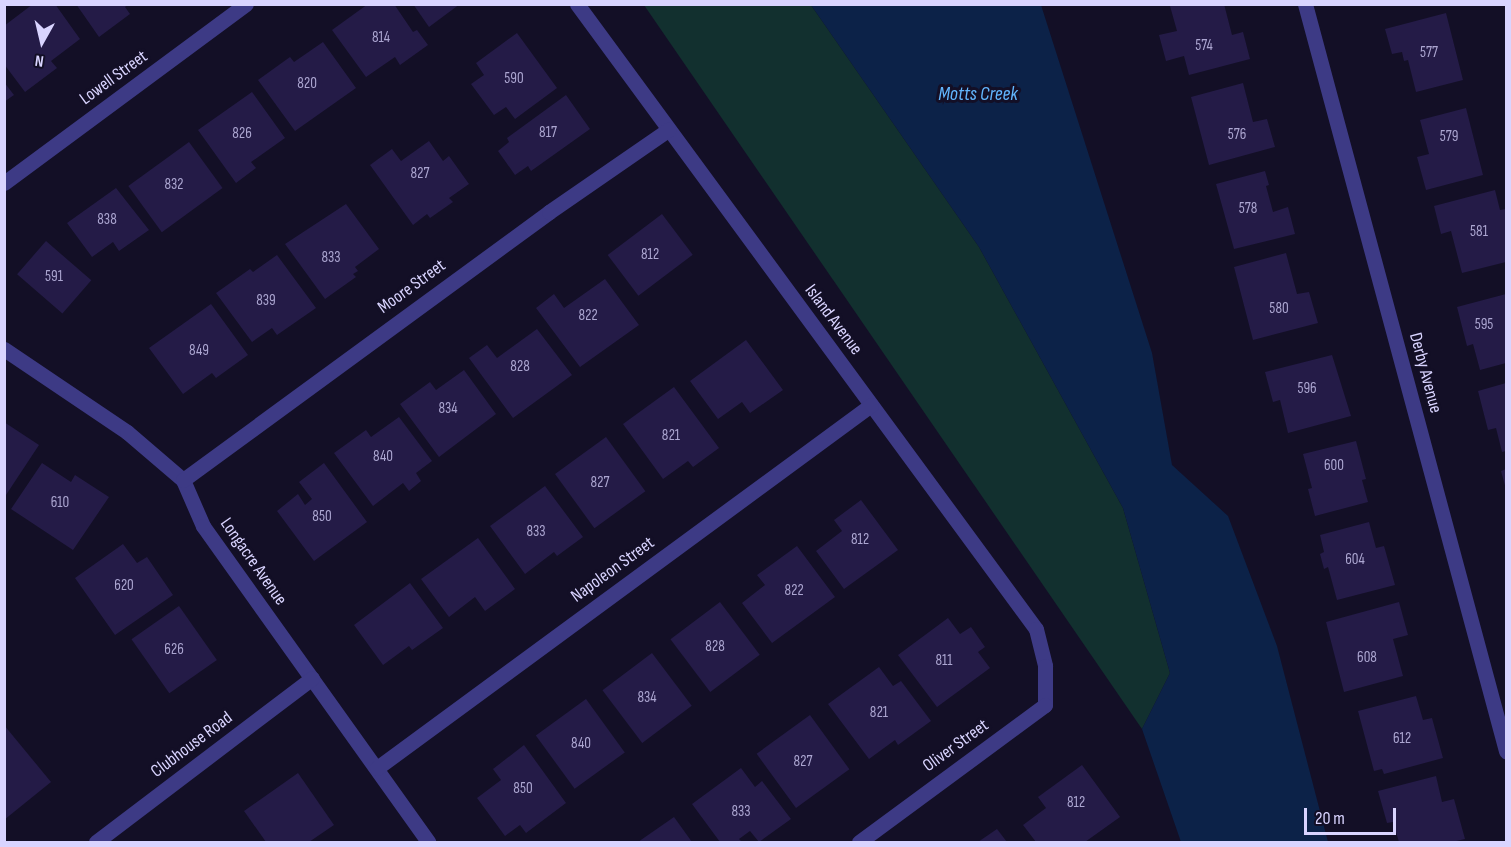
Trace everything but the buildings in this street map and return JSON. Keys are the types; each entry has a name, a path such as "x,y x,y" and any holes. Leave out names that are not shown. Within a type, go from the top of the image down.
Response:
{"street":[{"name":"Lowell Street","path":"4,183 246,4"},
{"name":"Island Avenue","path":"577,4 1036,629 1045,666"},
{"name":"Derby Avenue","path":"1305,4 1506,751"},
{"name":"Moore Street","path":"183,480 549,212 668,130"},
{"name":"Longacre Avenue","path":"4,349 127,432 183,480 203,526 377,768 428,843"},
{"name":"Napoleon Street","path":"377,768 872,405"},
{"name":"Oliver Street","path":"859,843 1045,705 1045,666"},
{"name":"Clubhouse Road","path":"96,843 312,678"}],"green space":[{"path":"644,5 811,5 979,247 1123,508 1170,673 1142,729"}],"water":[{"name":"Motts Creek","path":"811,5 1041,5 1152,353 1172,465 1228,516 1277,646 1328,842 1181,842 1142,729 1170,673 1123,508 979,247"}]}
